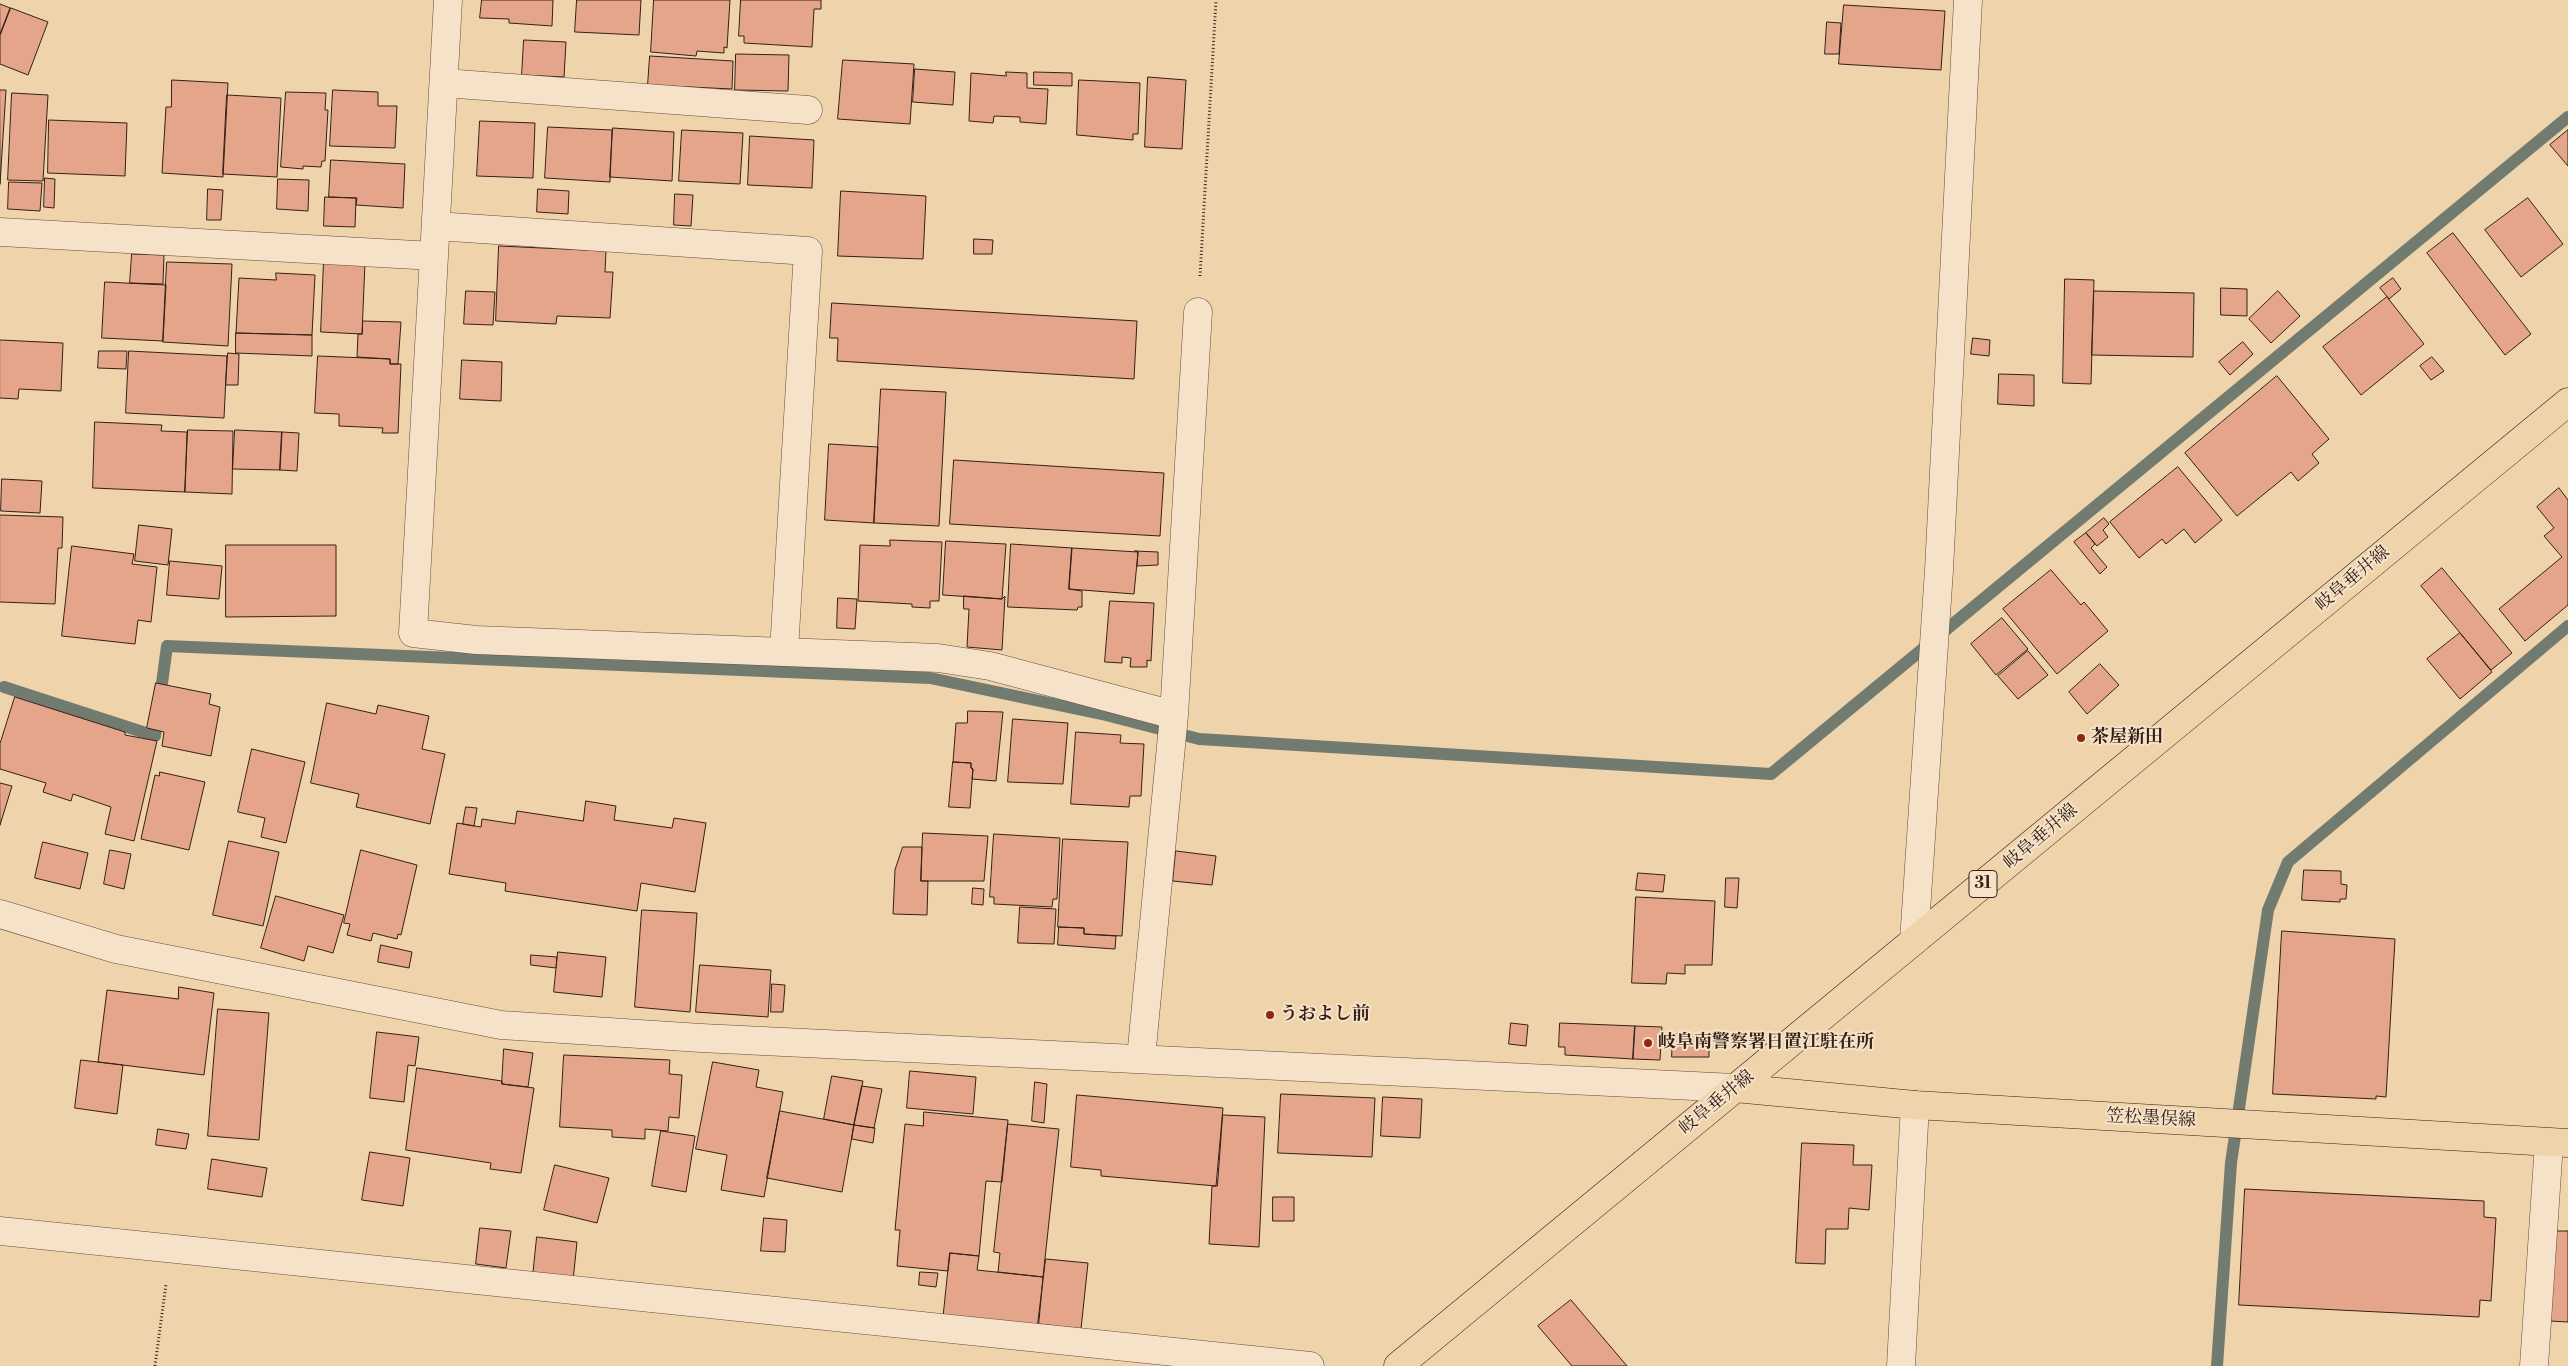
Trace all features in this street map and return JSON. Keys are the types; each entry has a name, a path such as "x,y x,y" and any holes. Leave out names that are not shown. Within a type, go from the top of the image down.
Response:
{"main road":[{"name":"岐阜垂井線","path":"1398,1366 2568,402"},
{"name":"笠松墨俣線","path":"1735,1088 1915,1104 2558,1143"}],"street":[{"path":"448,0 413,633 476,640 938,658 990,666 1174,715"},
{"path":"1914,942 1939,570 1968,0"},
{"path":"444,83 808,110"},
{"path":"436,226 808,251 784,651"},
{"path":"0,232 434,256"},
{"path":"1141,1058 1174,715 1198,312"},
{"path":"0,914 116,949 500,1025 701,1038 1735,1088"},
{"path":"1901,1366 1915,1104"},
{"path":"2534,1366 2558,1143"},
{"path":"0,1231 1310,1366"}],"path":[{"path":"1198,312 1216,0"},
{"path":"155,1366 171,1249"}],"building":[{"path":"482,0 553,0 552,26 509,23 509,19 480,18"},
{"path":"577,0 641,0 639,35 575,32"},
{"path":"654,0 730,0 727,48 724,47 724,53 697,51 696,56 651,52"},
{"path":"741,0 821,0 821,9 814,9 812,47 744,43 744,36 739,36"},
{"path":"0,4 10,8 0,34"},
{"path":"1844,5 1945,11 1941,70 1839,64"},
{"path":"11,8 48,22 28,75 0,64 0,36"},
{"path":"1827,22 1841,23 1839,54 1825,54"},
{"path":"524,40 566,42 564,77 522,75"},
{"path":"736,54 789,55 788,91 735,90"},
{"path":"650,56 733,61 732,89 648,85"},
{"path":"843,60 914,64 910,124 838,119"},
{"path":"915,69 955,72 953,105 913,102"},
{"path":"1006,72 1027,73 1027,88 1048,89 1046,124 1020,122 1020,117 994,116 993,123 969,121 971,73 1006,76"},
{"path":"1034,72 1072,73 1072,86 1034,85"},
{"path":"1148,77 1186,80 1182,149 1145,147"},
{"path":"172,80 228,83 223,177 162,173 166,107 171,107"},
{"path":"1079,80 1140,83 1138,134 1133,134 1133,140 1077,135"},
{"path":"0,90 6,90 0,184"},
{"path":"333,90 378,92 378,106 397,106 395,148 330,146"},
{"path":"286,92 326,93 325,110 328,110 325,161 322,161 321,167 303,166 303,169 281,167"},
{"path":"12,93 48,95 43,181 8,180"},
{"path":"227,95 281,98 277,177 223,174"},
{"path":"49,120 127,123 125,176 48,173"},
{"path":"480,121 535,123 533,178 477,176"},
{"path":"548,127 612,130 610,182 545,178"},
{"path":"613,128 674,132 672,181 610,177"},
{"path":"682,130 743,133 740,184 679,181"},
{"path":"2568,130 2568,166 2550,145"},
{"path":"750,136 814,140 812,188 748,185"},
{"path":"331,160 405,164 403,208 356,205 357,198 329,197"},
{"path":"45,178 55,179 54,208 44,207"},
{"path":"278,179 309,180 308,211 277,209"},
{"path":"9,182 42,183 40,211 8,209"},
{"path":"208,189 223,190 221,220 207,220"},
{"path":"538,189 569,191 568,214 537,212"},
{"path":"841,191 926,196 923,259 838,256"},
{"path":"675,194 693,195 691,226 674,225"},
{"path":"325,197 356,198 355,227 324,226"},
{"path":"2528,198 2563,244 2521,277 2485,230"},
{"path":"2453,233 2531,334 2505,355 2427,253"},
{"path":"974,239 993,240 992,254 974,254"},
{"path":"499,246 606,251 605,272 613,272 610,318 557,316 556,324 496,321"},
{"path":"132,254 164,255 163,284 130,283"},
{"path":"324,260 365,262 362,334 321,332"},
{"path":"167,262 232,264 228,346 163,342"},
{"path":"276,273 315,275 312,335 236,333 239,278 276,280"},
{"path":"2393,278 2401,289 2389,299 2380,288"},
{"path":"2065,279 2094,280 2091,384 2063,383"},
{"path":"105,282 166,285 163,341 102,338"},
{"path":"2221,288 2247,289 2247,316 2221,315"},
{"path":"466,291 495,292 493,325 464,324"},
{"path":"2094,291 2194,293 2193,357 2092,355"},
{"path":"2278,291 2300,316 2271,343 2249,319"},
{"path":"2387,297 2424,344 2361,395 2323,347"},
{"path":"832,303 1137,321 1134,379 837,361 838,338 830,338"},
{"path":"363,321 401,322 398,364 390,364 390,359 357,357 358,334 362,334"},
{"path":"236,333 312,335 312,356 236,353"},
{"path":"1973,338 1990,340 1989,356 1971,354"},
{"path":"0,340 63,343 61,391 19,389 18,399 0,398"},
{"path":"2243,342 2253,354 2230,375 2219,362"},
{"path":"99,351 127,351 126,369 98,368"},
{"path":"129,351 227,356 224,418 126,413"},
{"path":"228,353 239,354 238,385 226,385"},
{"path":"318,356 390,359 390,364 401,364 398,433 382,433 383,428 339,426 339,414 315,413"},
{"path":"2432,357 2444,371 2431,380 2420,366"},
{"path":"462,360 502,362 501,401 460,399"},
{"path":"1999,374 2034,375 2034,406 1998,404"},
{"path":"2277,376 2329,439 2312,454 2319,463 2298,481 2291,472 2237,516 2185,453"},
{"path":"881,389 946,392 939,526 874,523"},
{"path":"95,422 162,425 161,431 187,432 185,492 93,488"},
{"path":"188,430 233,431 232,494 185,492"},
{"path":"235,430 282,432 280,470 233,469"},
{"path":"282,432 299,433 297,471 280,470"},
{"path":"829,444 878,447 874,523 825,520"},
{"path":"954,460 1164,473 1160,536 950,524"},
{"path":"2178,467 2222,520 2195,543 2184,529 2166,544 2162,539 2139,558 2110,522"},
{"path":"2,479 42,481 40,513 1,511"},
{"path":"2559,488 2568,500 2568,605 2525,641 2499,609 2562,557 2544,536 2554,528 2537,507"},
{"path":"0,515 63,517 62,548 58,548 55,604 0,602"},
{"path":"2104,518 2109,524 2103,530 2108,537 2097,546 2086,533"},
{"path":"139,525 172,529 168,565 135,561"},
{"path":"2086,533 2095,544 2091,548 2107,567 2100,574 2074,542"},
{"path":"890,540 942,542 939,601 930,601 930,608 912,607 912,604 858,601 860,545 890,546"},
{"path":"946,541 1006,544 1002,599 943,595"},
{"path":"1011,544 1072,548 1069,589 1082,591 1082,607 1078,607 1077,610 1008,607"},
{"path":"226,545 336,545 336,616 226,617"},
{"path":"72,546 134,554 132,564 157,567 151,622 138,620 135,644 62,636"},
{"path":"1072,548 1138,552 1134,594 1069,589"},
{"path":"1135,551 1158,552 1158,565 1137,566 1138,552"},
{"path":"170,561 222,566 219,599 167,595"},
{"path":"2442,568 2512,653 2491,670 2421,586"},
{"path":"2051,570 2081,605 2084,602 2108,631 2057,674 2003,609"},
{"path":"964,596 1002,599 1005,596 1002,650 967,647 969,609 964,609"},
{"path":"838,598 857,599 855,629 837,628"},
{"path":"1110,601 1154,603 1151,661 1147,660 1147,667 1130,667 1131,658 1122,657 1122,663 1105,662"},
{"path":"2002,618 2028,649 1996,675 1971,644"},
{"path":"2460,633 2492,672 2460,699 2427,659"},
{"path":"2028,651 2048,675 2018,699 1998,676"},
{"path":"2100,664 2119,685 2087,714 2069,692"},
{"path":"156,683 211,694 209,704 220,707 211,756 162,746 164,732 147,728"},
{"path":"15,697 125,732 125,735 157,741 134,841 105,834 111,807 73,794 71,801 43,792 46,783 0,769 0,744"},
{"path":"327,703 376,714 378,705 429,716 422,749 445,754 430,824 356,807 359,794 311,783"},
{"path":"968,711 1003,712 996,781 972,779 973,769 971,768 971,763 953,762 956,723 967,723"},
{"path":"1013,719 1068,723 1063,784 1008,782"},
{"path":"1076,732 1121,735 1120,743 1144,744 1141,796 1130,796 1129,807 1071,804"},
{"path":"252,749 305,762 286,843 261,837 265,818 238,812"},
{"path":"953,762 971,763 971,768 973,769 970,808 949,807"},
{"path":"160,772 205,782 189,850 141,839 155,775 159,776"},
{"path":"0,783 12,786 0,825"},
{"path":"586,801 616,806 614,820 672,828 674,818 706,823 695,892 641,883 637,911 505,891 506,883 449,874 457,823 481,827 482,819 515,824 517,811 583,821"},
{"path":"466,807 477,808 474,826 463,824"},
{"path":"923,833 988,836 984,881 921,881"},
{"path":"994,834 1060,838 1057,899 1053,899 1052,907 994,904 994,897 990,897"},
{"path":"1063,839 1128,842 1122,936 1084,934 1084,928 1058,927"},
{"path":"229,841 279,852 263,926 213,915"},
{"path":"43,842 88,853 80,889 35,878"},
{"path":"903,847 922,847 921,881 928,881 927,915 893,914 895,870"},
{"path":"110,850 131,854 124,889 104,884"},
{"path":"361,850 417,865 401,935 398,934 397,939 373,933 371,941 347,935 350,924 344,923"},
{"path":"1176,851 1216,856 1212,885 1173,881"},
{"path":"2304,870 2341,871 2341,884 2347,885 2346,899 2340,899 2340,902 2302,900"},
{"path":"1638,873 1665,875 1663,892 1636,890"},
{"path":"1726,878 1739,878 1737,908 1725,907"},
{"path":"973,888 984,889 983,905 972,904"},
{"path":"276,896 344,915 333,953 308,946 304,961 261,948"},
{"path":"1636,897 1715,901 1712,965 1685,965 1685,974 1667,973 1666,984 1632,983"},
{"path":"1020,907 1056,909 1054,944 1018,943"},
{"path":"642,910 697,913 690,1012 635,1007"},
{"path":"1059,927 1084,928 1084,934 1116,936 1115,949 1058,945"},
{"path":"2282,931 2395,939 2386,1097 2376,1096 2376,1099 2273,1094"},
{"path":"381,945 412,952 409,968 378,962"},
{"path":"558,952 606,957 602,997 554,992"},
{"path":"531,955 557,957 556,968 531,965"},
{"path":"700,965 771,970 768,1017 696,1012"},
{"path":"772,984 785,985 783,1012 771,1012"},
{"path":"179,987 214,993 204,1075 98,1062 107,990 178,999"},
{"path":"218,1009 269,1013 259,1140 208,1136"},
{"path":"1511,1023 1528,1025 1526,1046 1509,1044"},
{"path":"1560,1023 1635,1026 1633,1059 1565,1055 1565,1047 1559,1047"},
{"path":"1635,1026 1662,1027 1660,1060 1633,1059"},
{"path":"377,1032 419,1037 415,1066 408,1065 404,1102 370,1098"},
{"path":"1673,1034 1709,1034 1709,1057 1672,1057"},
{"path":"504,1049 533,1053 528,1087 502,1084"},
{"path":"564,1055 670,1060 669,1074 682,1075 679,1118 669,1117 668,1131 645,1129 645,1139 612,1137 612,1130 560,1127"},
{"path":"81,1060 123,1065 117,1114 75,1108"},
{"path":"713,1062 759,1070 756,1087 783,1092 764,1197 721,1190 727,1155 696,1149"},
{"path":"417,1068 502,1081 502,1084 534,1088 521,1173 490,1169 491,1163 406,1150"},
{"path":"910,1071 976,1077 973,1114 907,1108"},
{"path":"832,1076 863,1081 854,1125 824,1119"},
{"path":"1035,1082 1047,1084 1044,1123 1032,1121"},
{"path":"862,1086 882,1089 874,1128 854,1125"},
{"path":"1281,1094 1375,1098 1372,1157 1278,1153"},
{"path":"1077,1095 1223,1108 1216,1186 1101,1176 1101,1170 1071,1167"},
{"path":"1383,1097 1422,1099 1420,1138 1381,1136"},
{"path":"780,1111 854,1125 842,1192 767,1178"},
{"path":"924,1112 1008,1120 1002,1182 986,1181 979,1256 950,1253 948,1271 897,1266 900,1230 895,1230 905,1124 923,1126"},
{"path":"1223,1115 1265,1117 1259,1247 1209,1244 1212,1186 1217,1186"},
{"path":"1008,1124 1059,1129 1043,1277 998,1272 1000,1253 994,1252"},
{"path":"854,1125 875,1128 873,1143 852,1139"},
{"path":"158,1129 189,1134 186,1149 156,1145"},
{"path":"661,1131 695,1136 686,1192 652,1186"},
{"path":"1802,1143 1854,1145 1853,1165 1872,1165 1869,1210 1849,1208 1848,1229 1826,1229 1825,1264 1796,1263"},
{"path":"370,1152 410,1158 403,1206 362,1200"},
{"path":"212,1159 267,1168 262,1197 208,1189"},
{"path":"555,1165 609,1178 597,1223 544,1210"},
{"path":"2245,1189 2484,1201 2484,1217 2496,1218 2491,1301 2480,1300 2479,1317 2239,1305"},
{"path":"1273,1197 1294,1197 1294,1221 1273,1221"},
{"path":"764,1218 787,1220 785,1252 761,1251"},
{"path":"480,1228 511,1231 506,1268 476,1264"},
{"path":"2556,1231 2568,1231 2568,1322 2550,1321"},
{"path":"537,1237 577,1242 573,1281 533,1276"},
{"path":"950,1253 979,1256 977,1270 1043,1277 1038,1331 943,1321"},
{"path":"1046,1259 1088,1263 1081,1329 1038,1324"},
{"path":"920,1272 938,1273 936,1287 919,1285"},
{"path":"1571,1300 1627,1366 1572,1366 1538,1326"}],"waterway":[{"path":"4,687 155,736 167,646 930,678 1106,715 1199,739 1771,774 2568,117"},
{"path":"2217,1366 2231,1163 2268,910 2288,862 2568,626"}],"place":[{"name":"茶屋新田","path":"2081,738"},
{"name":"うおよし前","path":"1270,1015"},
{"name":"岐阜南警察署日置江駐在所","path":"1648,1043"}]}
